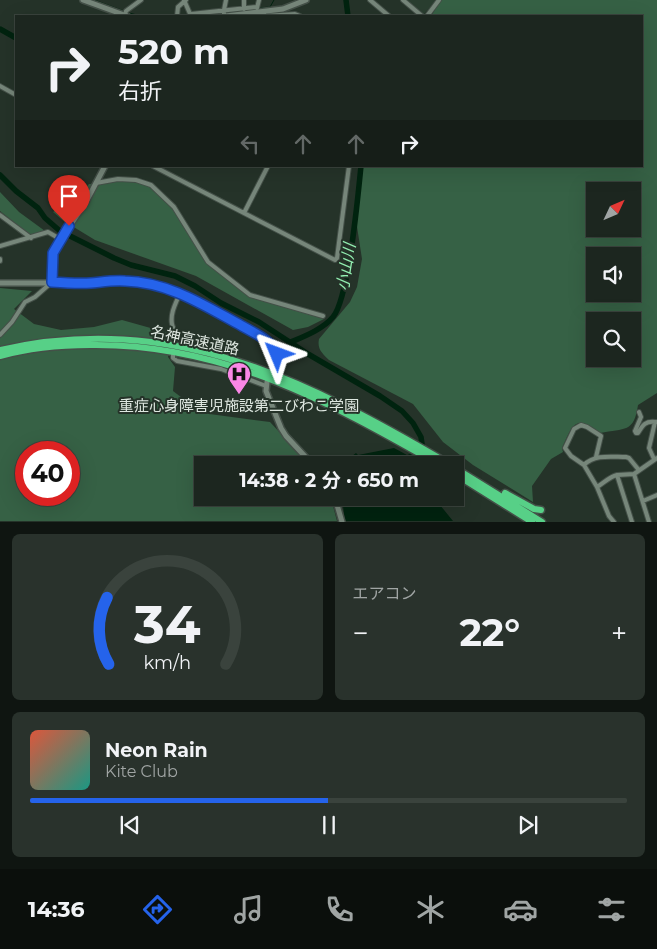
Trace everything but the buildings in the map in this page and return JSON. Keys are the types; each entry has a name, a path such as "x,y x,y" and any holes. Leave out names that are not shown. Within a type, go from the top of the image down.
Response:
{"highway":[{"name":"名神高速道路","path":"0,350 50,342 103,339 146,341 195,349 246,364 339,403 428,456"},
{"name":"名神高速道路","path":"0,356 51,347 103,345 146,347 194,355 244,369 285,385 414,447"},
{"name":"名神高速道路","path":"424,453 431,456"},
{"path":"424,453 427,456"},
{"path":"464,472 541,510"},
{"path":"464,473 542,522"},
{"path":"464,480 532,522"}],"street":[{"path":"83,0 123,15"},
{"path":"126,15 126,11 141,0"},
{"path":"177,15 178,7 185,0 191,15 244,9 259,11 264,15"},
{"path":"225,15 226,0"},
{"path":"244,0 244,9"},
{"path":"259,0 259,11"},
{"path":"232,15 293,7 306,0"},
{"path":"370,0 388,15"},
{"path":"403,0 421,15"},
{"path":"428,15 439,0"},
{"path":"280,15 298,15"},
{"path":"0,86 15,94"},
{"path":"0,335 12,322 25,302 35,297 52,282 52,257 55,248 87,200 104,167"},
{"path":"155,167 335,260 337,258 349,167"},
{"path":"244,213 267,167"},
{"path":"96,183 118,178 136,180 151,185 174,207 208,262 250,295 323,316"},
{"path":"0,215 31,238"},
{"path":"0,246 15,240 31,238 48,232 60,239"},
{"path":"0,283 136,281 180,293 273,345 278,358 273,370"},
{"path":"176,339 176,332 172,325 172,316 180,293"},
{"path":"173,355 173,358 177,361 221,369 266,384 281,428 305,456"},
{"path":"597,487 611,476 634,474 638,469 656,458 649,448 656,422 649,421 643,424 638,433 636,433 635,430 641,417 639,412"},
{"path":"596,457 601,436 587,426 581,425 574,429 566,448 571,456 584,465 597,487 609,516 614,522"},
{"path":"584,465 596,457 630,458 638,469"},
{"path":"634,474 649,522"},
{"path":"617,475 632,522"},
{"path":"643,501 657,495"},
{"path":"337,506 342,522"}],"shaded area":[{"path":"406,0 437,0 423,15"},
{"path":"441,0 657,0 657,393 638,405 631,425 627,428 600,433 585,424 576,424 562,448 563,452 551,459 532,486 533,502 473,465 464,456 461,456 443,442 413,404 329,360 319,348 319,339 350,302 357,287 362,259 356,220 362,167 643,167 643,15 432,15"},
{"path":"119,180 150,186 173,208 207,263 250,296 324,319 308,327 293,330 196,276 95,240 72,226 98,185"},
{"path":"89,184 93,184 86,199 67,224 53,212 79,194"},
{"path":"0,192 19,212 45,231 30,235 0,211"},
{"path":"0,288 32,291 14,309 34,324 61,330 94,327 122,320 172,334 168,357 175,367 173,391 202,413 270,422 302,456 194,456 194,506 333,506 337,521 0,521"},
{"path":"394,448 407,455 414,456 352,456 356,453 358,455"},
{"path":"343,506 441,506 453,521 345,521"}],"waterway":[{"path":"94,0 124,11"},
{"path":"259,8 270,7 274,0"},
{"name":"小山川","path":"346,0 348,15"},
{"path":"129,13 137,15"},
{"path":"203,15 222,13"},
{"path":"0,29 15,37"},
{"name":"小山川","path":"291,342 314,332 324,325 333,317 339,306 352,245 361,167"},
{"path":"0,175 16,191 38,208 45,218 60,231 131,265 175,276 195,286 221,303 259,322 308,354 380,396 402,411 413,423 421,437 422,444 416,456"}],"place":[{"name":"重症心身障害児施設第二びわこ学園","path":"239,395"}],"route":[{"path":"69,226 53,253 52,282 136,281 172,290 196,301 273,345 277,354"}]}
